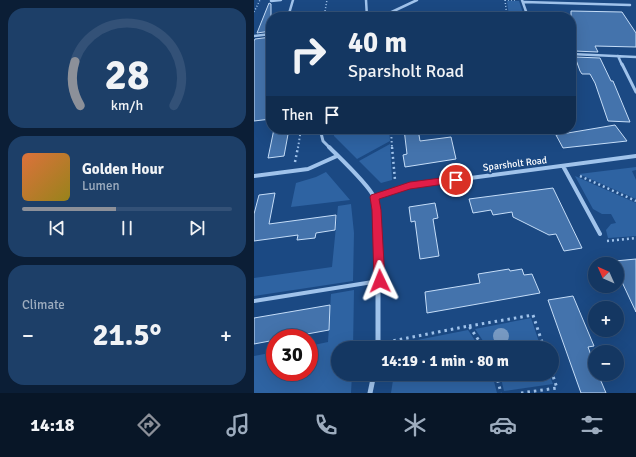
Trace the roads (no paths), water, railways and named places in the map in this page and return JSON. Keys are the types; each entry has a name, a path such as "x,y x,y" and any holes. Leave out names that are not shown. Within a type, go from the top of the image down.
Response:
{"street":[{"path":"271,1 281,0"},
{"path":"290,12 294,0"},
{"path":"366,0 367,12"},
{"path":"393,12 417,0"},
{"path":"526,12 523,1 630,5"},
{"path":"254,36 266,35"},
{"path":"576,54 636,57"},
{"path":"618,56 636,92"},
{"path":"321,134 324,141 368,188 374,197 377,210 380,281 379,341"},
{"path":"254,176 308,169 337,156"},
{"name":"Sparsholt Road","path":"374,197 410,186 636,156"},
{"path":"563,166 600,234"},
{"path":"370,393 373,381"}],"lane":[{"path":"254,301 380,281"}]}
